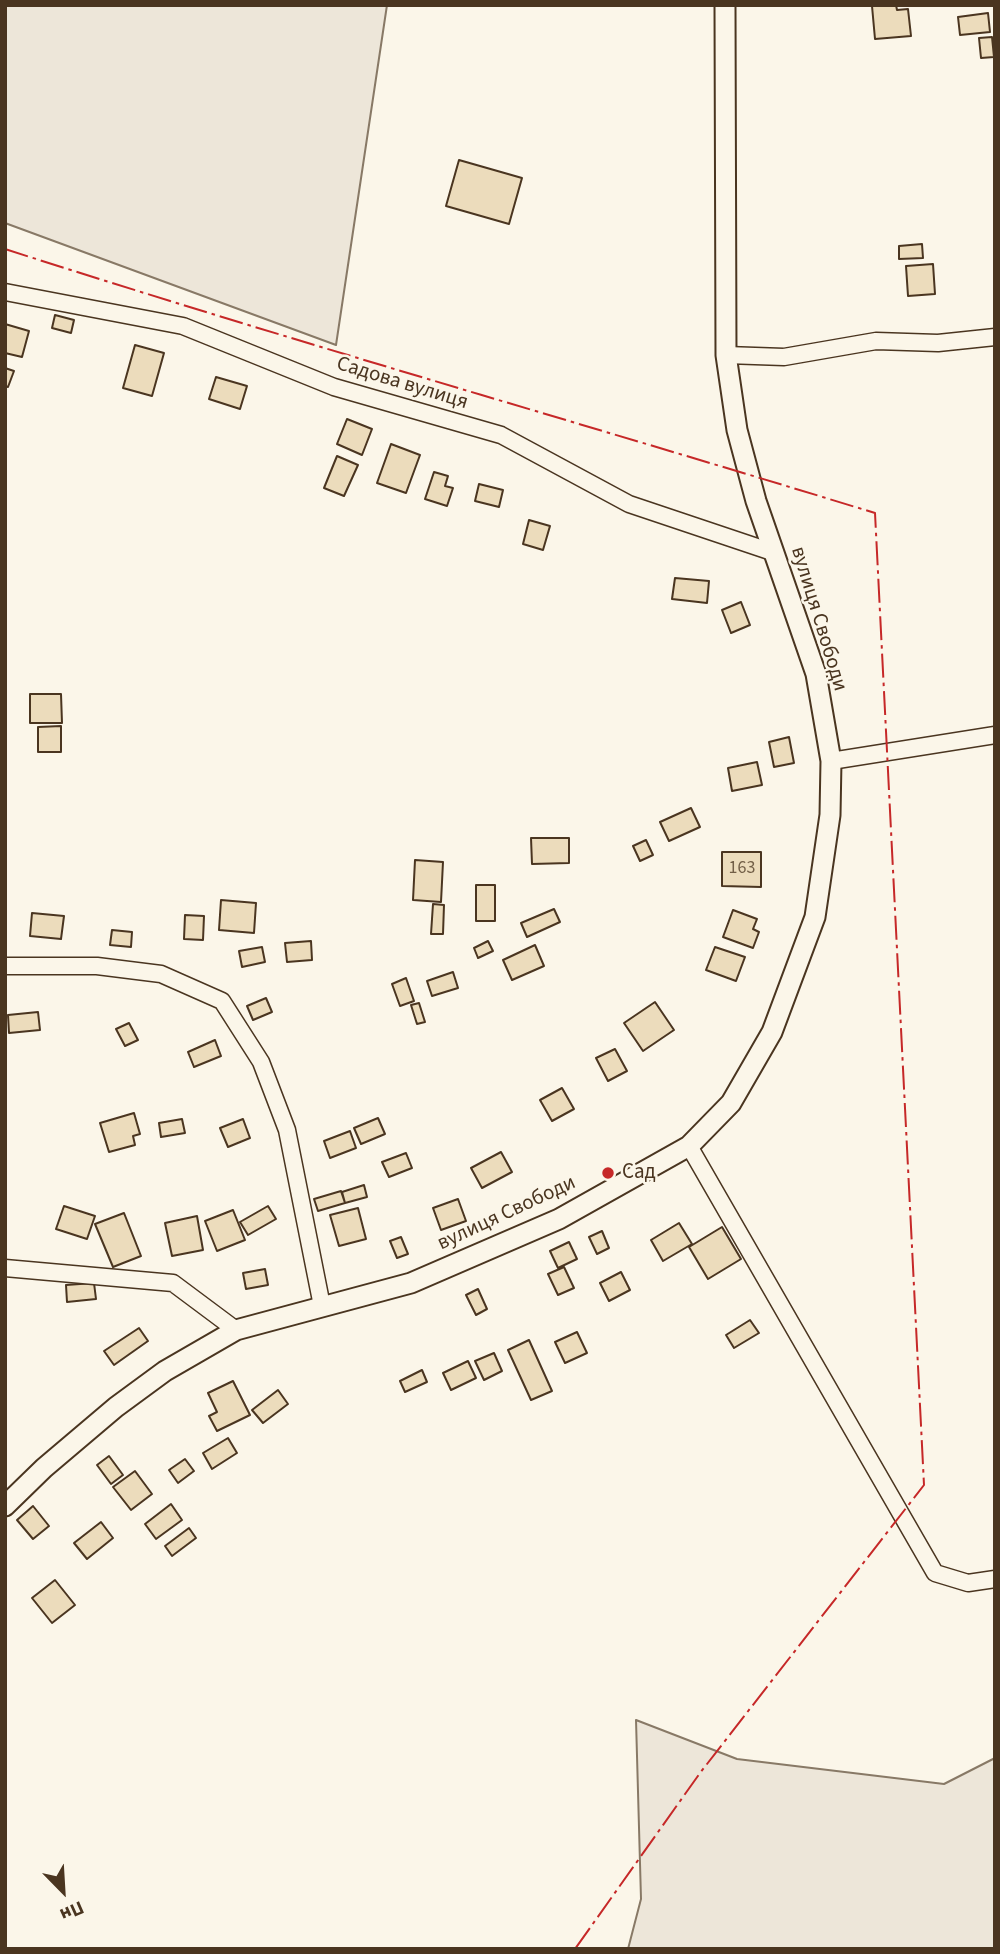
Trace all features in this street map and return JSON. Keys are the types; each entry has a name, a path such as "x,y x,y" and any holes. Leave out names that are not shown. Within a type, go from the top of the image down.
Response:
{"street":[{"name":"вулиця Свободи","path":"5,1506 44,1468 116,1407 165,1371 236,1330 411,1283 559,1219 689,1146 731,1102 772,1032 815,917 830,816 831,761 816,674 756,501 737,429 726,355 725,5"},
{"name":"Садова вулиця","path":"5,292 183,326 334,387 500,435 629,504 775,553"},
{"path":"726,355 784,357 877,341 938,343 995,337"},
{"path":"831,761 995,735"},
{"path":"5,966 97,966 161,974 222,1001 261,1062 287,1130 322,1306"},
{"path":"689,1146 936,1573 968,1583 995,1579"},
{"path":"5,1268 173,1283 236,1330"}],"shaded area":[{"path":"5,5 387,5 336,345 5,223"},
{"path":"636,1720 737,1759 944,1784 995,1758 995,1949 628,1949 641,1899"}],"building":[{"path":"896,5 897,10 908,9 911,36 875,39 872,6"},
{"path":"988,13 990,32 960,35 958,17"},
{"path":"992,37 994,57 981,58 979,38"},
{"path":"459,160 522,178 509,224 446,206"},
{"path":"922,244 923,258 899,259 899,246"},
{"path":"933,264 935,294 908,296 906,266"},
{"path":"55,315 74,320 71,333 52,328"},
{"path":"5,324 29,331 22,357 5,353"},
{"path":"135,345 164,353 152,396 123,388"},
{"path":"5,368 14,371 8,387 5,386"},
{"path":"216,377 247,386 240,409 209,399"},
{"path":"347,419 372,429 362,455 337,444"},
{"path":"391,444 420,455 406,493 377,483"},
{"path":"337,456 358,465 344,496 324,488"},
{"path":"434,472 448,476 445,486 453,488 447,506 425,499"},
{"path":"479,484 503,490 499,507 475,501"},
{"path":"529,520 550,526 543,550 523,544"},
{"path":"675,578 709,581 707,603 672,599"},
{"path":"741,602 750,625 731,633 722,610"},
{"path":"30,694 61,694 62,723 30,723"},
{"path":"61,726 61,752 38,752 38,727"},
{"path":"789,737 794,763 774,767 769,742"},
{"path":"757,762 762,785 732,791 728,768"},
{"path":"691,808 700,827 669,841 660,822"},
{"path":"531,838 569,838 569,863 532,864"},
{"path":"646,840 653,855 640,861 633,846"},
{"path":"722,852 761,852 761,887 722,886"},
{"path":"415,860 443,862 441,902 413,900"},
{"path":"476,885 495,885 495,921 476,921"},
{"path":"221,900 256,903 254,933 219,930"},
{"path":"433,904 444,905 443,934 431,934"},
{"path":"554,909 560,922 527,937 521,923"},
{"path":"733,910 757,919 753,929 759,932 753,948 723,937"},
{"path":"32,913 64,916 61,939 30,936"},
{"path":"185,915 204,916 203,940 184,939"},
{"path":"112,930 132,932 131,947 110,945"},
{"path":"311,941 312,960 287,962 285,943"},
{"path":"488,941 493,951 478,958 474,948"},
{"path":"535,945 544,966 512,980 503,960"},
{"path":"262,947 265,962 242,967 239,951"},
{"path":"715,947 745,957 736,981 706,970"},
{"path":"453,972 458,988 432,996 427,981"},
{"path":"406,978 414,1001 400,1006 392,984"},
{"path":"266,998 272,1012 253,1020 247,1006"},
{"path":"655,1002 674,1030 643,1051 624,1023"},
{"path":"419,1003 425,1022 417,1024 411,1005"},
{"path":"38,1012 40,1030 9,1033 8,1015"},
{"path":"129,1023 138,1040 125,1046 116,1029"},
{"path":"215,1040 221,1056 194,1067 188,1052"},
{"path":"615,1049 627,1071 608,1081 596,1058"},
{"path":"562,1088 574,1109 552,1121 540,1100"},
{"path":"134,1113 140,1134 133,1136 135,1145 109,1152 100,1123"},
{"path":"378,1118 385,1134 361,1144 354,1128"},
{"path":"182,1119 185,1133 161,1137 159,1123"},
{"path":"243,1119 250,1138 228,1147 220,1128"},
{"path":"350,1131 356,1148 330,1158 324,1141"},
{"path":"501,1152 512,1172 482,1188 471,1168"},
{"path":"406,1153 412,1168 389,1177 382,1162"},
{"path":"364,1185 367,1197 345,1203 342,1192"},
{"path":"341,1191 345,1203 318,1211 314,1199"},
{"path":"458,1199 466,1221 441,1230 433,1208"},
{"path":"64,1206 95,1216 87,1239 56,1229"},
{"path":"268,1206 276,1219 248,1235 240,1222"},
{"path":"358,1208 366,1239 339,1246 330,1215"},
{"path":"233,1210 245,1240 217,1251 205,1221"},
{"path":"124,1213 141,1256 113,1267 95,1224"},
{"path":"197,1216 203,1250 172,1256 165,1223"},
{"path":"679,1223 692,1244 663,1261 651,1240"},
{"path":"722,1227 741,1259 708,1279 689,1247"},
{"path":"602,1231 609,1248 597,1254 589,1237"},
{"path":"401,1237 408,1254 397,1258 390,1241"},
{"path":"569,1242 577,1259 558,1268 550,1251"},
{"path":"564,1267 574,1288 558,1295 548,1274"},
{"path":"265,1269 268,1285 246,1289 243,1273"},
{"path":"621,1272 630,1290 609,1301 600,1283"},
{"path":"94,1283 96,1299 67,1302 66,1285"},
{"path":"478,1289 487,1309 476,1315 466,1295"},
{"path":"750,1320 759,1333 734,1348 726,1335"},
{"path":"139,1328 148,1341 114,1365 104,1351"},
{"path":"577,1332 587,1353 565,1363 555,1342"},
{"path":"529,1340 552,1391 531,1400 508,1350"},
{"path":"494,1353 502,1371 484,1380 475,1361"},
{"path":"468,1361 476,1378 451,1390 443,1373"},
{"path":"422,1370 427,1382 405,1392 400,1381"},
{"path":"233,1381 250,1415 217,1431 209,1416 217,1412 208,1393"},
{"path":"278,1390 288,1404 263,1423 252,1410"},
{"path":"228,1438 237,1453 212,1469 203,1453"},
{"path":"109,1456 123,1475 111,1484 97,1465"},
{"path":"185,1459 194,1471 178,1483 169,1470"},
{"path":"135,1471 152,1494 131,1510 113,1487"},
{"path":"171,1504 182,1520 156,1539 145,1524"},
{"path":"33,1506 49,1526 33,1539 17,1520"},
{"path":"101,1522 113,1538 87,1559 74,1543"},
{"path":"189,1528 196,1538 172,1556 165,1546"},
{"path":"55,1580 75,1605 52,1623 32,1598"}],"power":[{"path":"5,249 875,513 924,1485 700,1773 575,1949"}],"place":[{"name":"Сад","path":"608,1173"}]}
